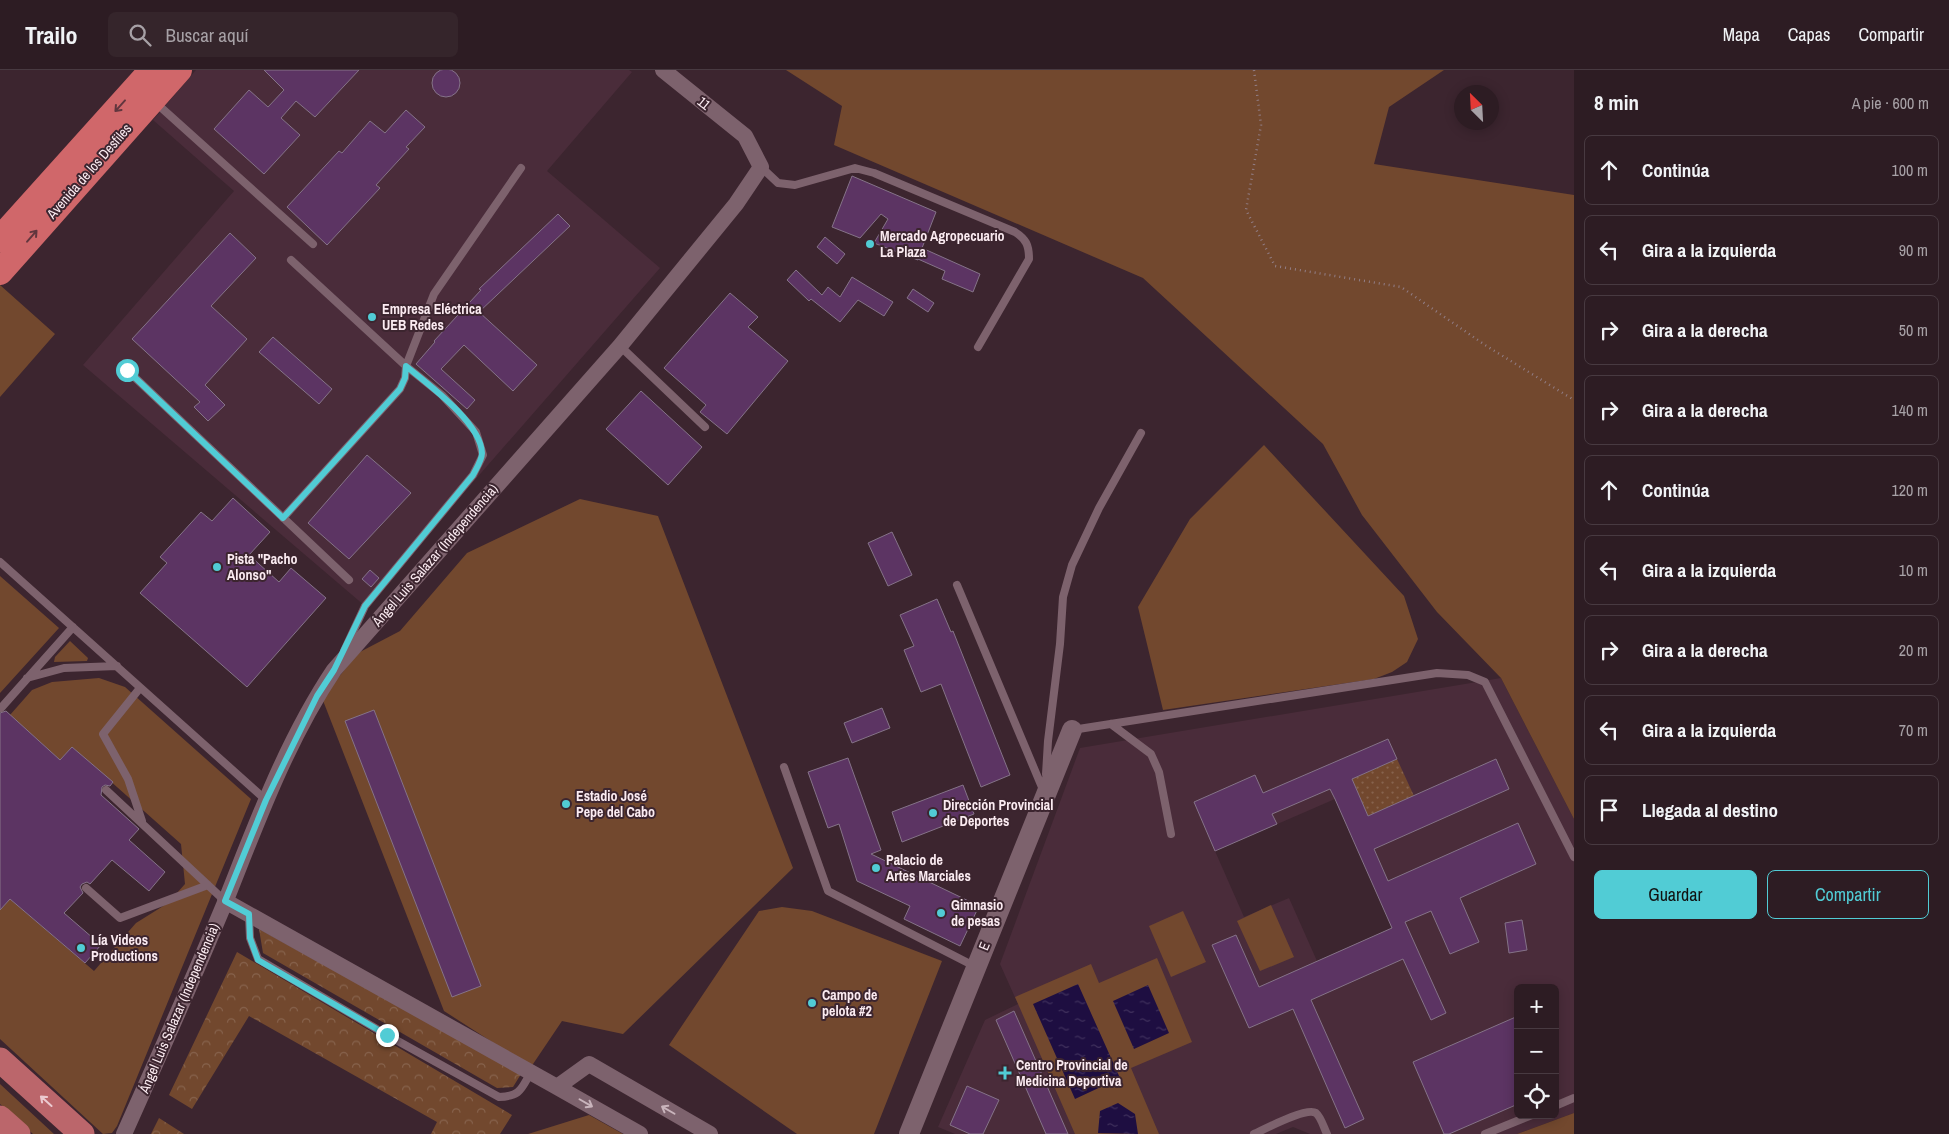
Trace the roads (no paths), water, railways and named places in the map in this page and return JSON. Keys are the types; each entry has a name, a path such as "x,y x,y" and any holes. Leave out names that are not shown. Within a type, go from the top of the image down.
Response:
{"highway":[{"name":"Avenida de los Desfiles","path":"0,238 147,86 179,70"},
{"name":"Avenida de los Desfiles","path":"0,272 147,86"}],"main road":[{"path":"0,1060 82,1134"}],"street":[{"name":"11","path":"663,70 745,136 761,167"},
{"name":"Ángel Luis Salazar (Independencia)","path":"124,1134 225,901 266,800 317,696 334,670 620,346 738,206 761,167"},
{"name":"E","path":"912,1131 976,966 1072,730"},
{"path":"225,901 640,1134"},
{"path":"558,1087 589,1064 710,1134"}],"lane":[{"path":"147,86 313,244"},
{"path":"761,167 778,183 795,185 855,168 874,173 1015,232 1025,238 1029,248 1029,259 978,346"},
{"path":"283,518 400,389 405,378 406,366 434,294 520,168"},
{"path":"291,260 406,366 442,396 476,432 482,455 473,475 365,606 334,670"},
{"path":"620,346 705,427"},
{"path":"127,370 349,580"},
{"path":"1045,796 1048,741 1060,644 1063,598 1072,564 1099,508 1141,433"},
{"path":"0,562 266,800"},
{"path":"957,585 1045,796"},
{"path":"1,708 73,627"},
{"path":"27,678 64,668 117,666"},
{"path":"1072,730 1437,673 1468,675 1485,682 1574,857"},
{"path":"140,688 103,734 128,779 143,824"},
{"path":"1111,724 1151,754 1159,772 1171,834"},
{"path":"784,767 828,891 976,966"},
{"path":"106,790 225,901"},
{"path":"86,888 120,918 208,885"},
{"path":"249,914 250,938 258,960 387,1035 499,1097 512,1097 520,1091 531,1072"},
{"path":"1559,1104 1574,1098"},
{"path":"1254,1134 1304,1112 1313,1111 1318,1115 1327,1134"},
{"path":"1485,1134 1522,1119"}],"water":[{"path":"1078,984 1120,1078 1075,1099 1033,1004"},
{"path":"1148,985 1169,1033 1134,1049 1113,1001"},
{"path":"1118,1103 1135,1114 1138,1134 1098,1133 1100,1111"}],"place":[{"name":"Mercado Agropecuario La Plaza","path":"870,244"},
{"name":"Empresa Eléctrica UEB Redes","path":"372,317"},
{"name":"Pista \"Pacho Alonso\"","path":"217,567"},
{"name":"Estadio José Pepe del Cabo","path":"566,804"},
{"name":"Dirección Provincial de Deportes","path":"933,813"},
{"name":"Palacio de Artes Marciales","path":"876,868"},
{"name":"Gimnasio de pesas","path":"941,913"},
{"name":"Lía Videos Productions","path":"81,948"},
{"name":"Campo de pelota #2","path":"812,1003"},
{"name":"Centro Provincial de Medicina Deportiva","path":"1005,1073"}]}
